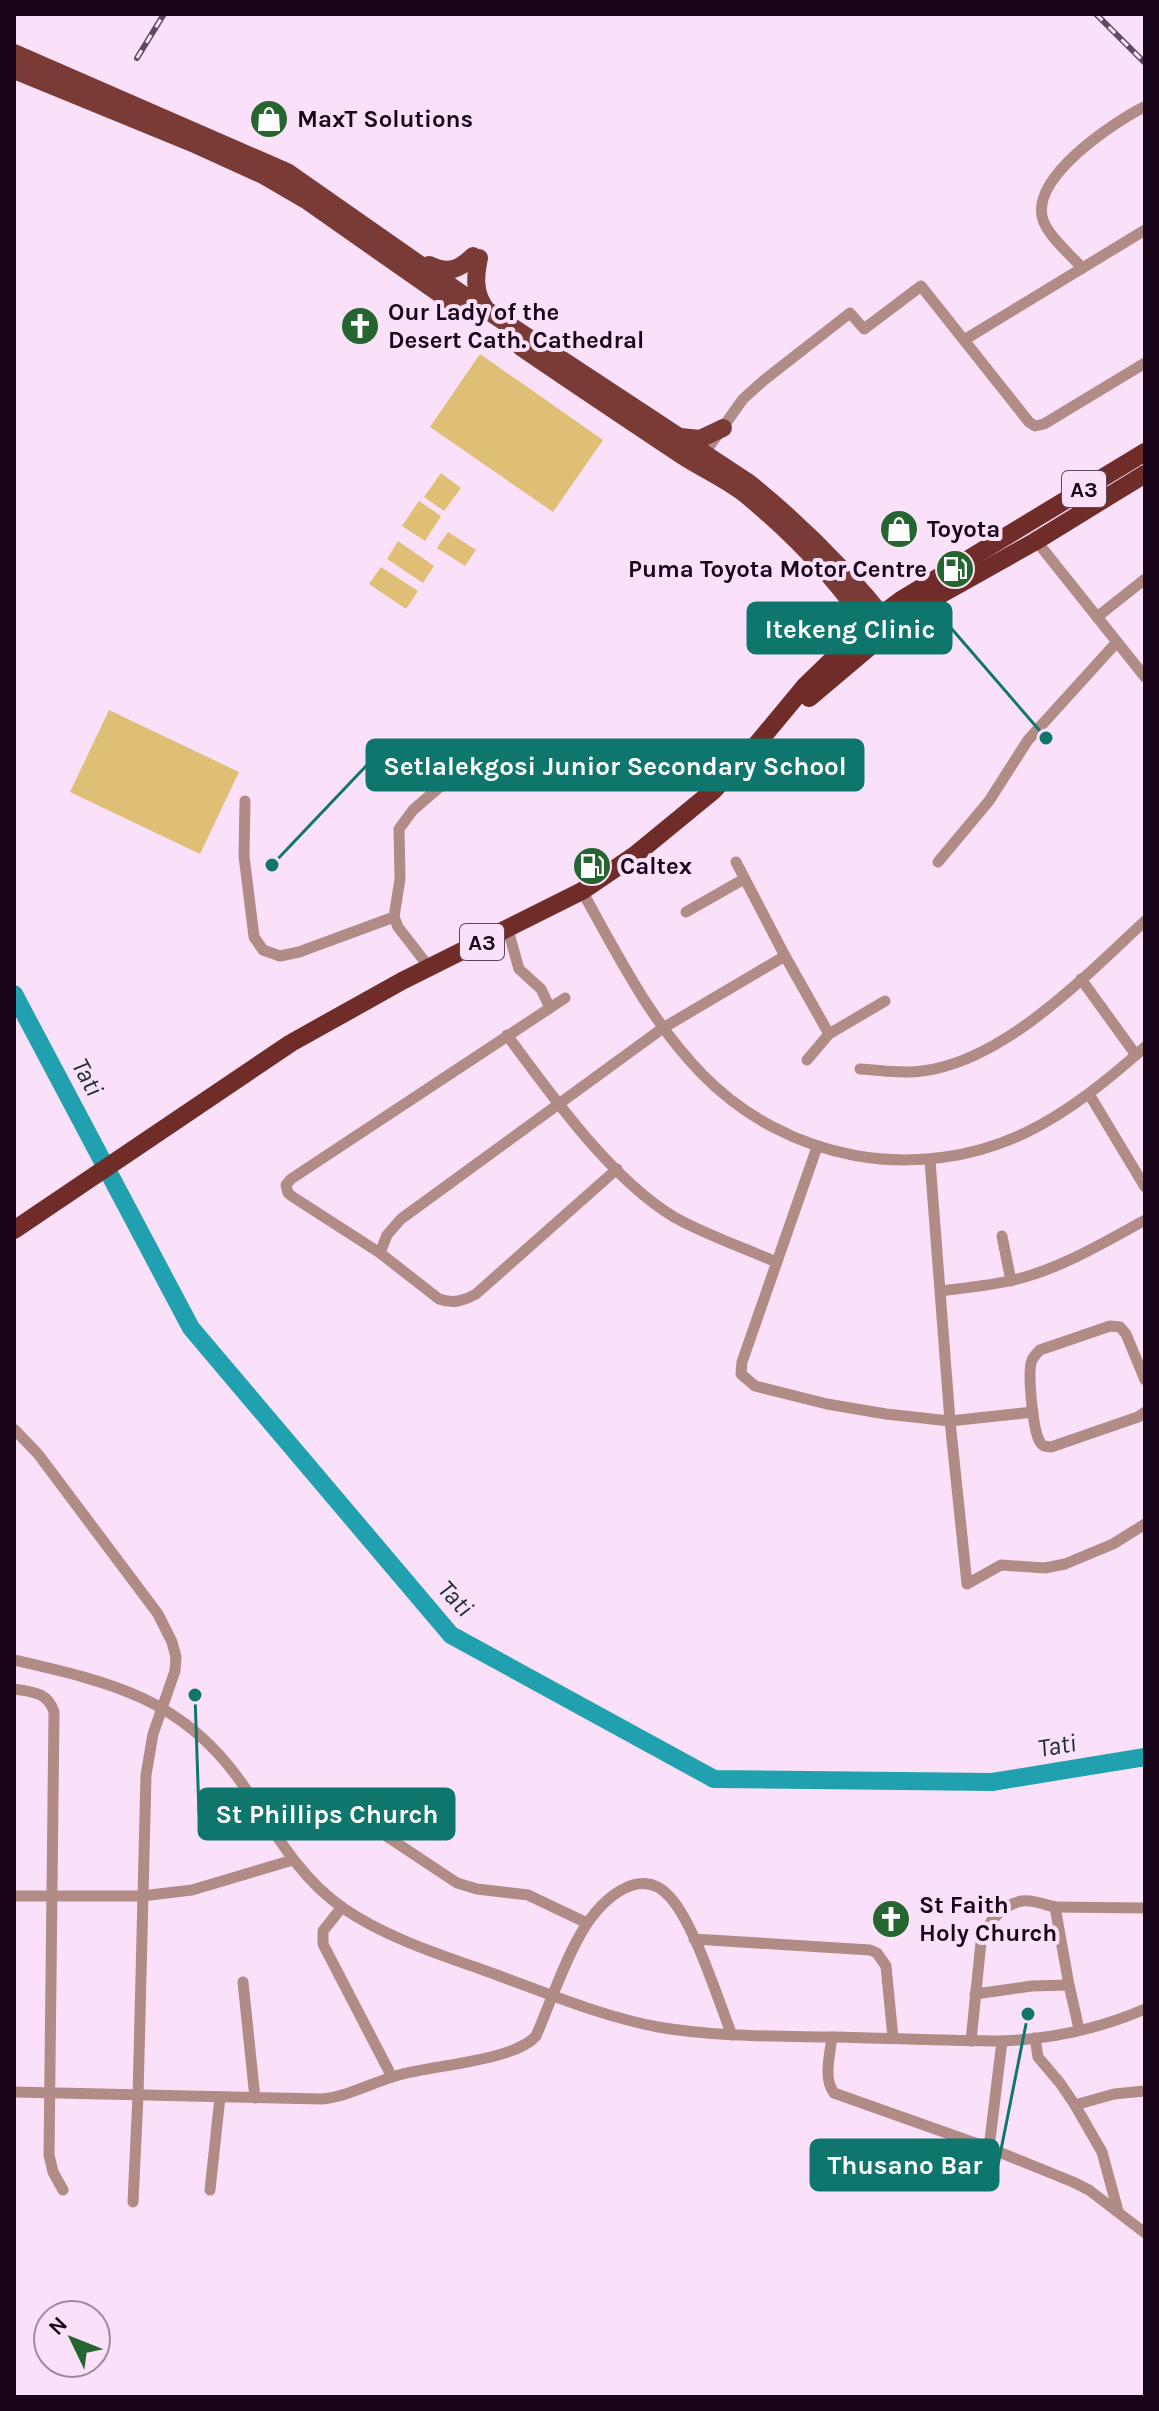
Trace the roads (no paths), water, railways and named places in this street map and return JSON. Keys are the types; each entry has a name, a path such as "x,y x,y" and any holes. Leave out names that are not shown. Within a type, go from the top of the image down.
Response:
{"highway":[{"name":"A3","path":"880,627 901,600 1145,452"},
{"name":"A3","path":"18,1228 291,1043 429,967 582,891 664,833 713,791 805,686 880,627 1036,541 1145,474"}],"main road":[{"path":"14,53 62,82"},
{"path":"14,70 62,82 287,172 407,262 700,459 781,526 880,627"},
{"path":"407,262 447,271 460,268 476,257 475,283 478,298 486,309"},
{"path":"407,262 486,309 680,437 700,459 727,469 749,483 834,560 880,627"},
{"path":"680,437 700,439 723,428"},
{"path":"723,428 718,450 727,469"}],"street":[{"path":"1082,268 1044,224 1042,207 1045,196 1058,173 1079,151 1100,133 1144,107"},
{"path":"964,340 1145,230"},
{"path":"700,459 743,399 763,381 850,313 864,329 921,286 1035,426 1044,424 1145,363"},
{"path":"1024,525 1145,677"},
{"path":"1097,617 1145,579"},
{"path":"938,862 989,801 1028,740 1117,642"},
{"path":"429,967 398,927 394,917 400,879 398,838 403,820 472,759"},
{"path":"245,801 244,856 254,937 263,950 274,955 290,954 394,917"},
{"path":"736,862 829,1034"},
{"path":"686,912 744,879"},
{"path":"582,891 663,1028 702,1074 739,1107 780,1132 817,1147 863,1156 930,1161 966,1154 1028,1132 1089,1094 1141,1051 1081,979"},
{"path":"860,1069 920,1072 967,1059 991,1048 1081,979 1145,921"},
{"path":"508,930 519,969 541,989 550,1008"},
{"path":"380,1253 387,1235 401,1219 663,1028 785,956"},
{"path":"565,998 291,1179 286,1185 288,1193 380,1253 447,1302 466,1300 476,1294 617,1169"},
{"path":"807,1060 829,1034 885,1001"},
{"path":"507,1035 558,1104 617,1169 652,1201 676,1217 776,1262"},
{"path":"1089,1094 1145,1187"},
{"path":"817,1147 742,1362 741,1374 755,1386 827,1404 950,1421 1033,1412"},
{"path":"930,1161 950,1421 967,1584 1001,1565 1045,1568 1065,1564 1113,1544 1145,1524"},
{"path":"941,1291 1011,1281 1100,1245 1145,1220"},
{"path":"1002,1236 1011,1281"},
{"path":"1145,1379 1120,1327 1110,1326 1040,1350 1031,1366 1033,1412 1038,1439 1043,1446 1051,1447 1145,1412"},
{"path":"14,1429 38,1454 158,1614 167,1629 176,1657 175,1671 153,1734 146,1775 133,2202"},
{"path":"14,1660 120,1688 163,1707 205,1740 225,1761 293,1860 342,1907 401,1939 554,1995 656,2026 732,2035 971,2041 1035,2038 1125,2018 1145,2009"},
{"path":"14,1689 46,1697 54,1712 49,2155 53,2172 63,2190"},
{"path":"265,1818 310,1799 335,1802 457,1883 477,1889 528,1895 587,1923"},
{"path":"14,1896 142,1896 205,1887 293,1860"},
{"path":"14,2092 336,2097 392,2077 522,2048 536,2036 587,1923 626,1885 635,1882 647,1883 667,1893 676,1904 694,1939 732,2035"},
{"path":"971,2041 981,1942 985,1929 1002,1910 1020,1901 1055,1907 1145,1908"},
{"path":"342,1907 323,1931 323,1944 392,2077"},
{"path":"1055,1907 1079,2029"},
{"path":"694,1939 870,1950 877,1953 886,1966 893,2038"},
{"path":"243,1982 255,2098"},
{"path":"975,1994 1032,1986 1069,1985"},
{"path":"832,2037 828,2079 834,2093 989,2148 1080,2185 1145,2233"},
{"path":"1035,2038 1038,2057 1075,2105 1102,2152 1118,2212"},
{"path":"989,2148 1002,2041"},
{"path":"1075,2105 1114,2094 1145,2091"},
{"path":"210,2190 220,2097"}],"waterway":[{"name":"Tati","path":"14,994 191,1328 451,1635 714,1779 992,1782 1145,1757"}],"railway":[{"path":"137,58 164,14"},
{"path":"1096,14 1145,63"}],"place":[{"name":"MaxT Solutions","path":"269,119"},
{"name":"Our Lady of the Desert Cath. Cathedral","path":"360,326"},
{"name":"Toyota","path":"899,529"},
{"name":"Puma Toyota Motor Centre","path":"955,569"},
{"name":"Itekeng Clinic","path":"1046,738"},
{"name":"Setlalekgosi Junior Secondary School","path":"272,865"},
{"name":"Caltex","path":"592,866"},
{"name":"St Phillips Church","path":"195,1695"},
{"name":"St Faith Holy Church","path":"891,1919"},
{"name":"Thusano Bar","path":"1028,2014"}]}
